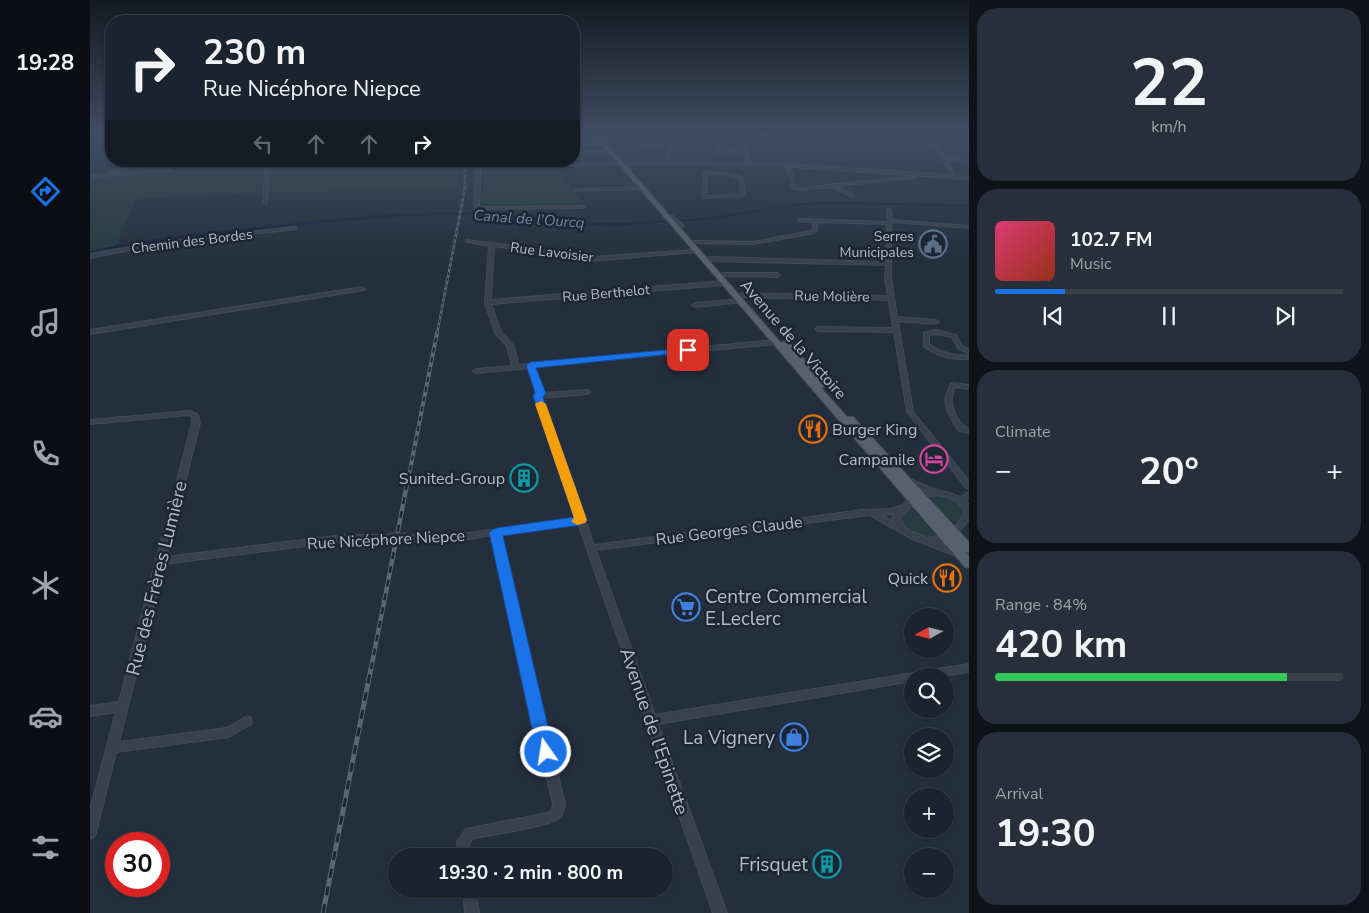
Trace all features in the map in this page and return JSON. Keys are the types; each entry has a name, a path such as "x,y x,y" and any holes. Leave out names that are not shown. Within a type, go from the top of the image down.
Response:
{"main road":[{"name":"Avenue de la Victoire","path":"633,178 654,204 674,221 696,251 742,298 852,421 908,480 917,498"},
{"name":"Avenue de la Victoire","path":"634,178 695,242 724,279"},
{"name":"Avenue de la Victoire","path":"742,298 776,342 965,552 969,564"}],"street":[{"path":"265,202 267,178"},
{"path":"478,178 476,206 478,208 583,206"},
{"path":"705,178 704,197 743,194 742,178 740,178"},
{"path":"791,178 794,188 800,189 916,178"},
{"path":"832,186 851,195"},
{"path":"577,190 642,188"},
{"path":"889,210 888,264 910,412 969,486"},
{"path":"800,220 889,222 969,227"},
{"path":"695,242 756,242 812,232 815,230 815,221"},
{"name":"Chemin des Bordes","path":"90,256 154,244 294,228"},
{"name":"Rue Lavoisier","path":"468,241 491,246 500,245 591,259 696,251"},
{"path":"491,246 489,302 498,333 510,345 516,367"},
{"path":"710,259 888,264"},
{"name":"Rue Berthelot","path":"489,302 777,275"},
{"path":"90,332 362,289"},
{"name":"Rue Molière","path":"695,305 742,298 892,298"},
{"path":"895,319 936,322"},
{"path":"818,329 897,330"},
{"path":"969,352 960,347 956,335 930,332 926,334 926,345 930,349 953,359 969,357"},
{"path":"476,371 776,342"},
{"path":"531,365 541,393 538,396 581,520"},
{"path":"969,387 953,385 947,395 948,404 956,420 962,429 969,431"},
{"path":"538,396 587,392"},
{"name":"Rue des Frères Lumière","path":"90,422 190,413 196,416 196,424 90,833"},
{"path":"908,480 935,492 960,500 967,507 969,513 950,535 924,540"},
{"path":"902,530 896,518 902,508 917,498 935,492"},
{"path":"960,500 969,495"},
{"name":"Rue Georges Claude","path":"591,548 868,512 892,512 902,508"},
{"path":"868,512 924,540 965,552"},
{"name":"Rue Nicéphore Niepce","path":"161,561 344,538 437,538 581,520"},
{"name":"Avenue de l'Epinette","path":"581,520 720,913"},
{"path":"464,848 463,842 470,833 550,818 557,813 559,804 496,532"},
{"path":"954,670 969,668"},
{"path":"652,720 904,679"},
{"path":"90,711 123,706"},
{"path":"113,748 229,732 246,721"},
{"path":"470,898 472,913"}],"green space":[{"path":"90,178 457,178 457,191 277,192 136,199 114,250 90,256"},
{"path":"484,178 563,178 584,203 480,205"},
{"path":"930,495 952,498 960,505 965,514 956,522 948,518 940,511"},
{"path":"910,509 914,510 936,536 915,534 902,525 899,520"}],"water":[{"path":"852,202 969,206 815,204 776,208 715,219 616,226 569,224 470,215 471,213 567,222 624,223 705,218 805,203"}],"waterway":[{"name":"Canal de l'Ourcq","path":"90,252 180,237 349,219 401,215 480,214"}],"railway":[{"path":"437,334 465,188 465,178"},
{"path":"408,480 437,333"},
{"path":"371,669 408,479"},
{"path":"323,913 371,668"}],"slow traffic":[{"path":"541,404 581,520 577,521"}],"place":[{"name":"Serres Municipales","path":"933,244"},
{"name":"Burger King","path":"813,429"},
{"name":"Campanile","path":"934,459"},
{"name":"Sunited-Group","path":"524,478"},
{"name":"Quick","path":"947,578"},
{"name":"Centre Commercial E.Leclerc","path":"686,607"},
{"name":"La Vignery","path":"794,737"},
{"name":"Frisquet","path":"827,864"}],"route":[{"path":"546,752 496,532 581,520 538,396 541,393 531,365 688,350"}]}
